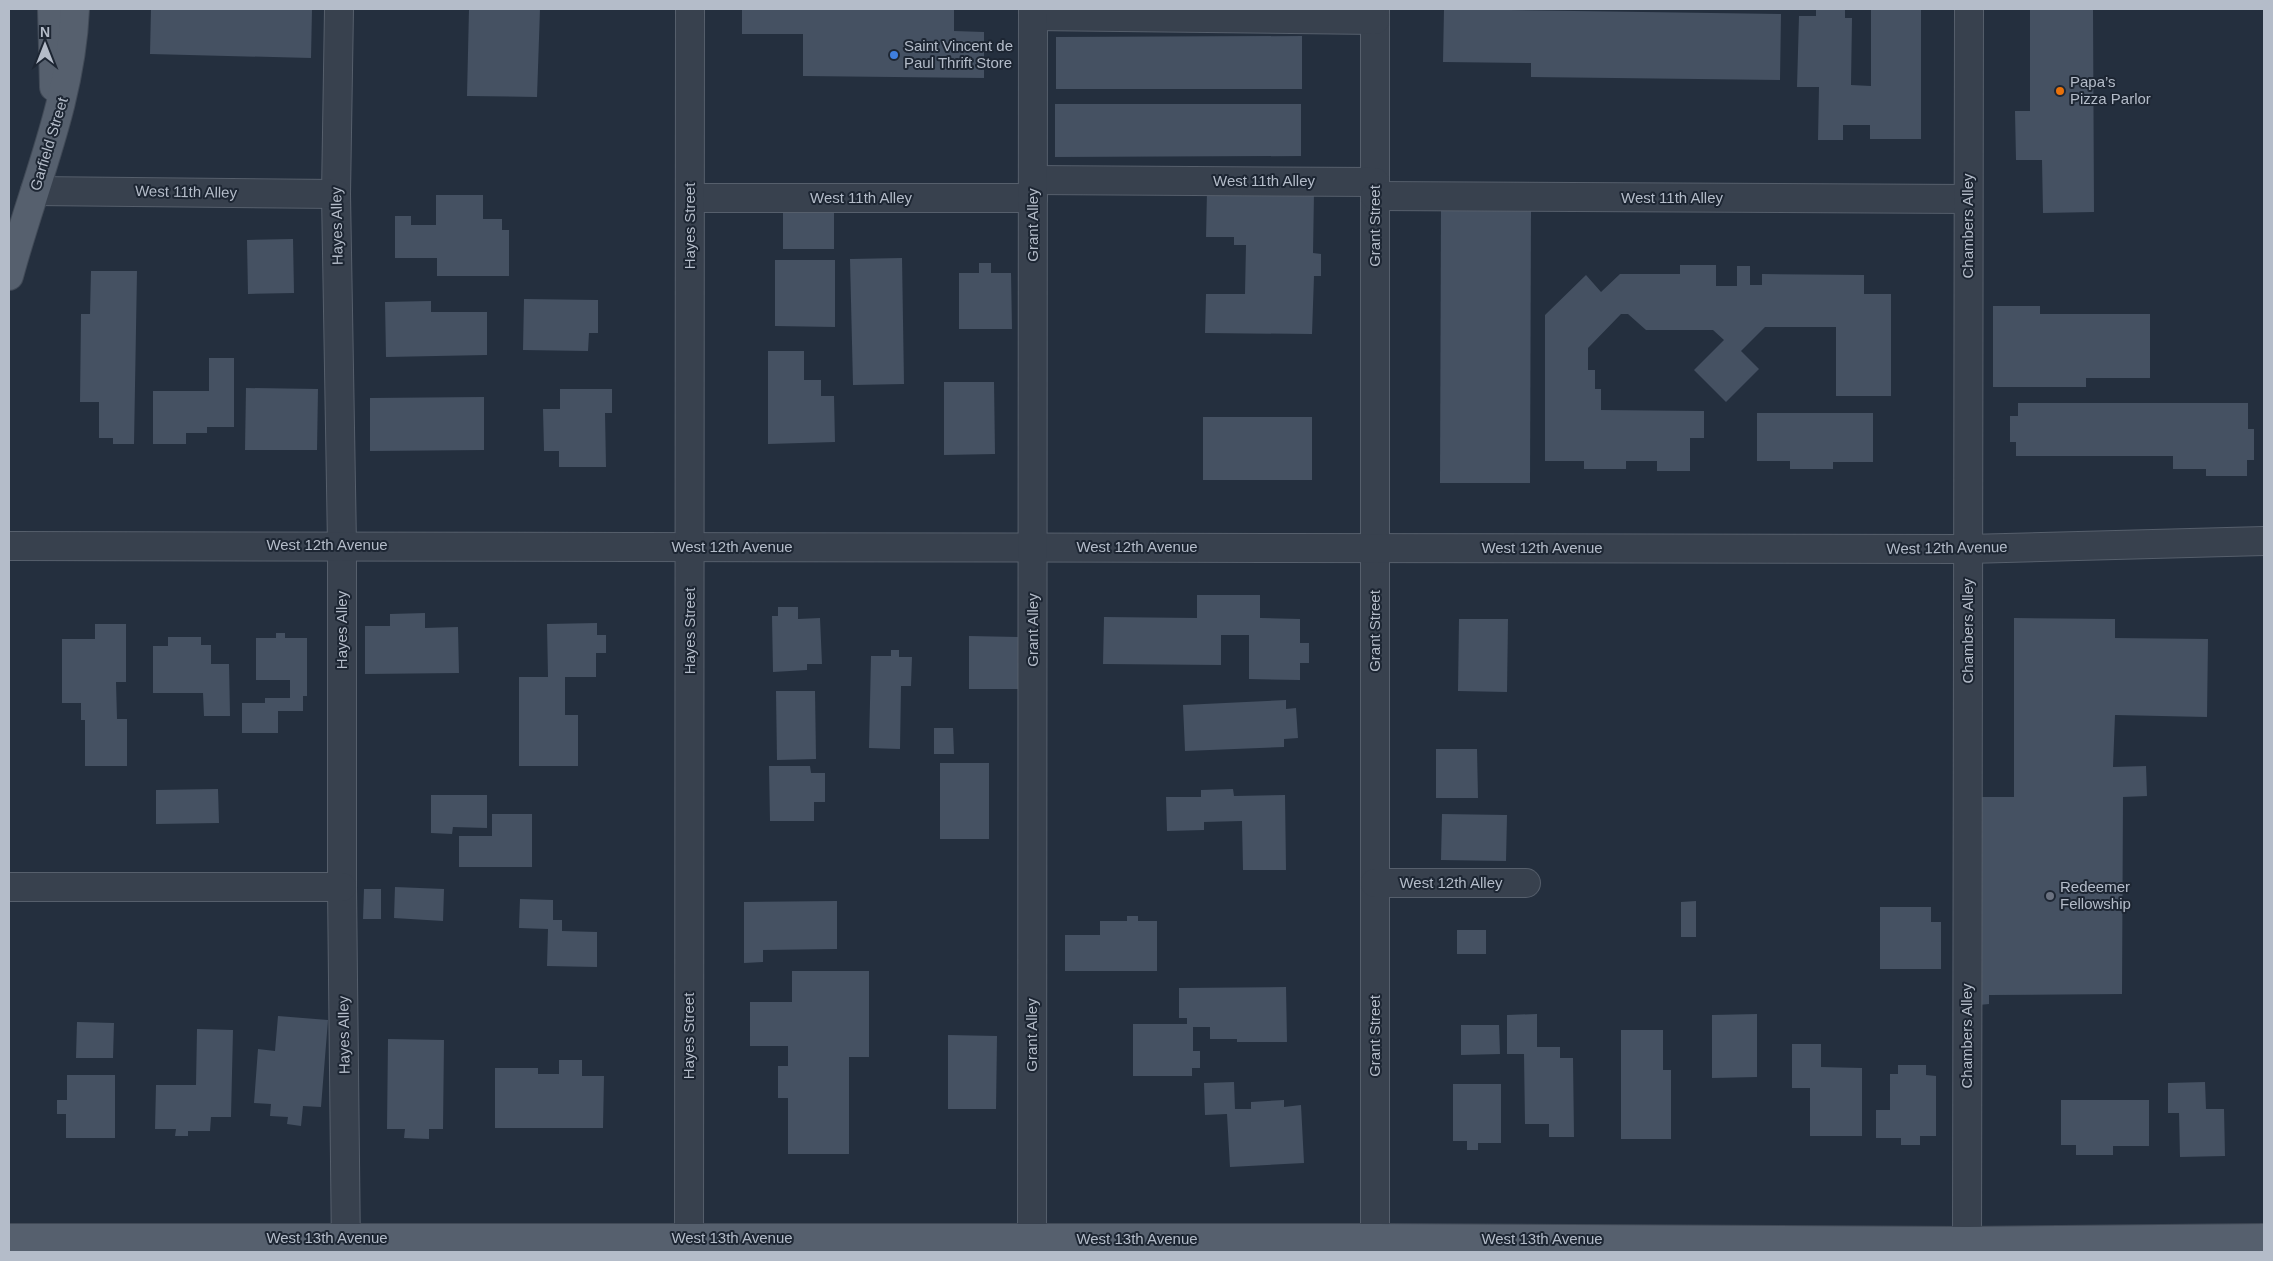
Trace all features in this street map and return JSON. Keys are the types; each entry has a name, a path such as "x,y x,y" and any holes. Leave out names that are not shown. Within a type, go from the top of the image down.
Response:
{"main road":[{"path":"52,9 55,126"},
{"name":"Garfield Street","path":"9,276 64,98 74,42 75,9"},
{"name":"West 13th Avenue","path":"9,1238 346,1245 1967,1247 2264,1238"}],"street":[{"name":"Hayes Alley","path":"339,9 336,194 342,545 342,887 346,1245"},
{"name":"Hayes Street","path":"689,1245 690,9"},
{"name":"Chambers Alley","path":"1967,1247 1969,9"},
{"path":"1033,12 1375,14"},
{"name":"Grant Alley","path":"1032,1246 1033,12"},
{"name":"Grant Street","path":"1375,14 1375,1245"},
{"name":"West 11th Alley","path":"690,198 1033,189 1375,189 1968,199"},
{"name":"West 11th Alley","path":"34,191 336,194"},
{"name":"West 12th Avenue","path":"9,546 342,545 1968,549 2264,541"},
{"name":"West 12th Alley","path":"1375,883 1526,883"},
{"path":"9,887 342,887"}],"building":[{"path":"151,9 312,9 311,58 150,54"},
{"path":"469,9 540,9 537,97 467,96"},
{"name":"Saint Vincent de Paul Thrift Store","path":"742,9 954,9 954,31 984,32 984,78 803,76 803,34 742,34"},
{"path":"1444,9 1781,14 1780,80 1531,77 1531,63 1443,62"},
{"path":"1816,9 1845,9 1845,18 1852,18 1851,85 1871,86 1871,9 1921,9 1921,139 1870,139 1870,125 1843,125 1843,140 1818,140 1819,87 1797,87 1799,16 1816,16"},
{"path":"2030,9 2093,9 2094,212 2043,213 2042,160 2016,160 2015,111 2030,111"},
{"path":"1302,36 1302,89 1056,89 1056,37"},
{"path":"1055,104 1301,104 1301,156 1055,157"},
{"path":"1207,191 1314,193 1313,253 1321,254 1321,276 1314,276 1312,334 1205,333 1206,294 1245,294 1246,245 1234,245 1234,237 1206,237"},
{"path":"436,195 483,195 483,219 502,219 502,230 509,230 509,276 437,276 437,258 395,258 395,216 411,216 411,225 436,225"},
{"path":"1441,209 1531,210 1530,483 1440,483"},
{"path":"783,210 834,210 834,249 783,249"},
{"path":"293,239 294,293 248,294 247,240"},
{"path":"902,258 904,384 853,385 850,259"},
{"path":"775,260 835,260 835,327 775,326"},
{"path":"979,263 991,263 991,273 1011,273 1012,329 959,329 959,273 979,273"},
{"path":"1680,265 1716,265 1716,286 1737,286 1737,266 1750,266 1750,285 1762,285 1762,274 1864,275 1864,294 1891,294 1891,396 1836,396 1836,327 1765,327 1741,351 1759,369 1726,402 1694,370 1724,340 1713,330 1646,330 1628,314 1621,314 1588,348 1588,370 1595,370 1595,389 1601,389 1601,410 1704,411 1704,438 1690,438 1690,471 1657,471 1657,461 1626,461 1626,469 1584,469 1584,461 1545,461 1545,315 1586,275 1601,292 1620,274 1680,274"},
{"path":"91,271 137,271 134,444 113,444 113,438 99,438 99,402 80,402 81,314 90,314"},
{"path":"524,299 598,300 598,333 589,333 588,351 523,350"},
{"path":"431,301 431,312 487,312 487,355 386,357 385,302"},
{"path":"1993,306 2040,306 2040,314 2150,314 2150,378 2086,378 2086,387 1993,387"},
{"path":"768,351 804,351 804,380 821,380 821,396 834,396 835,442 768,444"},
{"path":"209,358 234,358 234,427 207,427 207,433 186,433 186,444 153,444 153,391 209,391"},
{"path":"944,382 994,382 995,454 944,455"},
{"path":"246,388 318,389 317,450 245,450"},
{"path":"560,389 612,389 612,413 605,413 606,467 559,467 559,451 544,451 543,409 560,409"},
{"path":"484,397 484,450 370,451 370,398"},
{"path":"2018,403 2248,403 2248,429 2254,429 2254,460 2247,460 2247,476 2206,476 2206,469 2173,469 2173,456 2016,456 2016,442 2010,442 2010,416 2018,416"},
{"path":"1757,413 1873,413 1873,462 1833,462 1833,469 1790,469 1790,461 1757,461"},
{"path":"1203,417 1312,417 1312,480 1203,480"},
{"path":"1197,595 1260,595 1260,618 1300,619 1300,643 1309,643 1309,663 1300,663 1300,680 1249,679 1249,635 1221,635 1221,665 1103,664 1104,617 1197,618"},
{"path":"778,607 798,607 798,619 820,618 822,664 807,664 807,670 773,672 772,616 778,616"},
{"path":"425,613 425,628 458,627 459,673 365,674 365,626 390,626 390,614"},
{"name":"Redeemer Fellowship","path":"2014,618 2115,619 2115,638 2208,639 2207,717 2115,715 2113,767 2146,766 2147,796 2123,797 2122,994 1989,995 1989,1004 1979,1005 1975,797 2014,797"},
{"path":"1459,619 1508,619 1507,692 1458,691"},
{"path":"597,623 597,635 606,635 606,653 596,653 596,677 565,677 565,715 578,715 578,766 519,766 519,677 548,677 547,624"},
{"path":"95,624 126,624 126,682 116,682 117,719 127,719 127,766 85,766 85,720 81,720 81,703 62,703 62,639 95,639"},
{"path":"276,633 285,633 285,638 307,638 307,696 303,696 303,711 278,711 278,733 242,733 242,703 265,703 265,698 290,698 290,680 256,680 256,638 276,638"},
{"path":"969,636 1021,637 1020,689 969,689"},
{"path":"168,637 201,637 201,645 211,645 211,664 229,664 230,716 204,716 203,693 153,693 153,646 168,646"},
{"path":"891,650 899,650 899,657 912,657 911,686 901,686 900,749 869,748 871,656 891,656"},
{"path":"776,691 815,691 816,759 777,760"},
{"path":"1286,700 1286,709 1296,708 1298,738 1284,739 1284,747 1185,751 1183,705"},
{"path":"934,728 953,728 954,754 934,754"},
{"path":"1436,749 1477,749 1478,798 1436,798"},
{"path":"940,763 989,763 989,839 940,839"},
{"path":"769,766 810,766 811,773 825,773 825,802 814,802 814,821 770,821"},
{"path":"218,789 219,823 156,824 156,790"},
{"path":"1233,789 1234,796 1285,795 1286,870 1243,870 1242,821 1204,822 1204,830 1167,831 1166,797 1201,797 1201,790"},
{"path":"431,795 487,795 487,828 453,827 452,834 431,833"},
{"path":"492,814 532,814 532,867 459,867 459,836 492,836"},
{"path":"1442,814 1507,815 1506,861 1441,860"},
{"path":"395,887 444,889 443,921 394,918"},
{"path":"364,889 381,889 381,919 363,919"},
{"path":"520,899 553,900 553,920 562,920 562,931 597,932 597,967 547,966 548,929 519,928"},
{"path":"837,901 837,949 763,950 763,962 744,963 744,902"},
{"path":"1696,901 1696,937 1681,937 1681,902"},
{"path":"1880,907 1931,907 1931,922 1941,922 1941,969 1880,969"},
{"path":"1127,916 1138,916 1138,921 1157,921 1157,971 1065,971 1065,935 1100,935 1100,921 1127,921"},
{"path":"1457,930 1486,930 1486,954 1457,954"},
{"path":"792,971 869,971 869,1057 849,1057 849,1154 788,1154 788,1098 778,1098 778,1066 788,1066 788,1046 750,1046 750,1002 792,1002"},
{"path":"1286,987 1287,1042 1237,1042 1237,1039 1210,1039 1210,1027 1193,1027 1193,1051 1200,1051 1200,1068 1192,1068 1192,1076 1133,1076 1133,1024 1187,1024 1187,1018 1179,1018 1179,988"},
{"path":"1537,1014 1537,1047 1560,1047 1560,1058 1573,1058 1574,1137 1549,1137 1549,1124 1525,1124 1524,1054 1507,1054 1507,1015"},
{"path":"1757,1014 1757,1077 1712,1078 1712,1015"},
{"path":"278,1016 328,1020 321,1107 303,1106 301,1126 287,1124 288,1117 270,1116 271,1104 254,1103 258,1049 275,1051"},
{"path":"77,1022 114,1023 113,1058 76,1058"},
{"path":"1461,1025 1499,1025 1500,1054 1461,1055"},
{"path":"197,1029 233,1030 231,1117 211,1117 210,1131 188,1131 188,1136 175,1136 176,1129 155,1129 156,1085 196,1085"},
{"path":"1621,1030 1663,1030 1663,1070 1671,1070 1671,1139 1621,1139"},
{"path":"948,1035 997,1036 996,1109 948,1109"},
{"path":"388,1039 444,1040 443,1129 429,1129 429,1139 404,1138 405,1129 387,1129"},
{"path":"1792,1044 1821,1044 1821,1067 1862,1068 1862,1136 1810,1136 1810,1088 1792,1088"},
{"path":"559,1060 582,1060 582,1076 604,1076 603,1128 495,1128 495,1068 538,1068 538,1074 559,1074"},
{"path":"1898,1065 1926,1065 1926,1075 1936,1076 1936,1136 1920,1136 1920,1145 1901,1145 1901,1138 1876,1138 1876,1110 1890,1110 1890,1074 1898,1074"},
{"path":"67,1075 115,1075 115,1138 66,1138 66,1114 57,1114 57,1100 67,1100"},
{"path":"1234,1082 1235,1109 1251,1109 1251,1102 1284,1100 1284,1107 1301,1105 1304,1163 1230,1167 1227,1114 1205,1115 1204,1083"},
{"path":"2205,1082 2206,1109 2224,1109 2225,1156 2180,1157 2179,1113 2168,1113 2168,1083"},
{"path":"1453,1084 1501,1084 1501,1143 1478,1143 1478,1150 1467,1150 1467,1141 1453,1141"},
{"path":"2061,1100 2149,1100 2149,1146 2113,1146 2113,1155 2076,1155 2076,1145 2061,1145"}],"place":[{"name":"Saint Vincent de Paul Thrift Store","path":"894,55"},
{"name":"Papa’s Pizza Parlor","path":"2060,91"},
{"name":"Redeemer Fellowship","path":"2050,896"}]}
